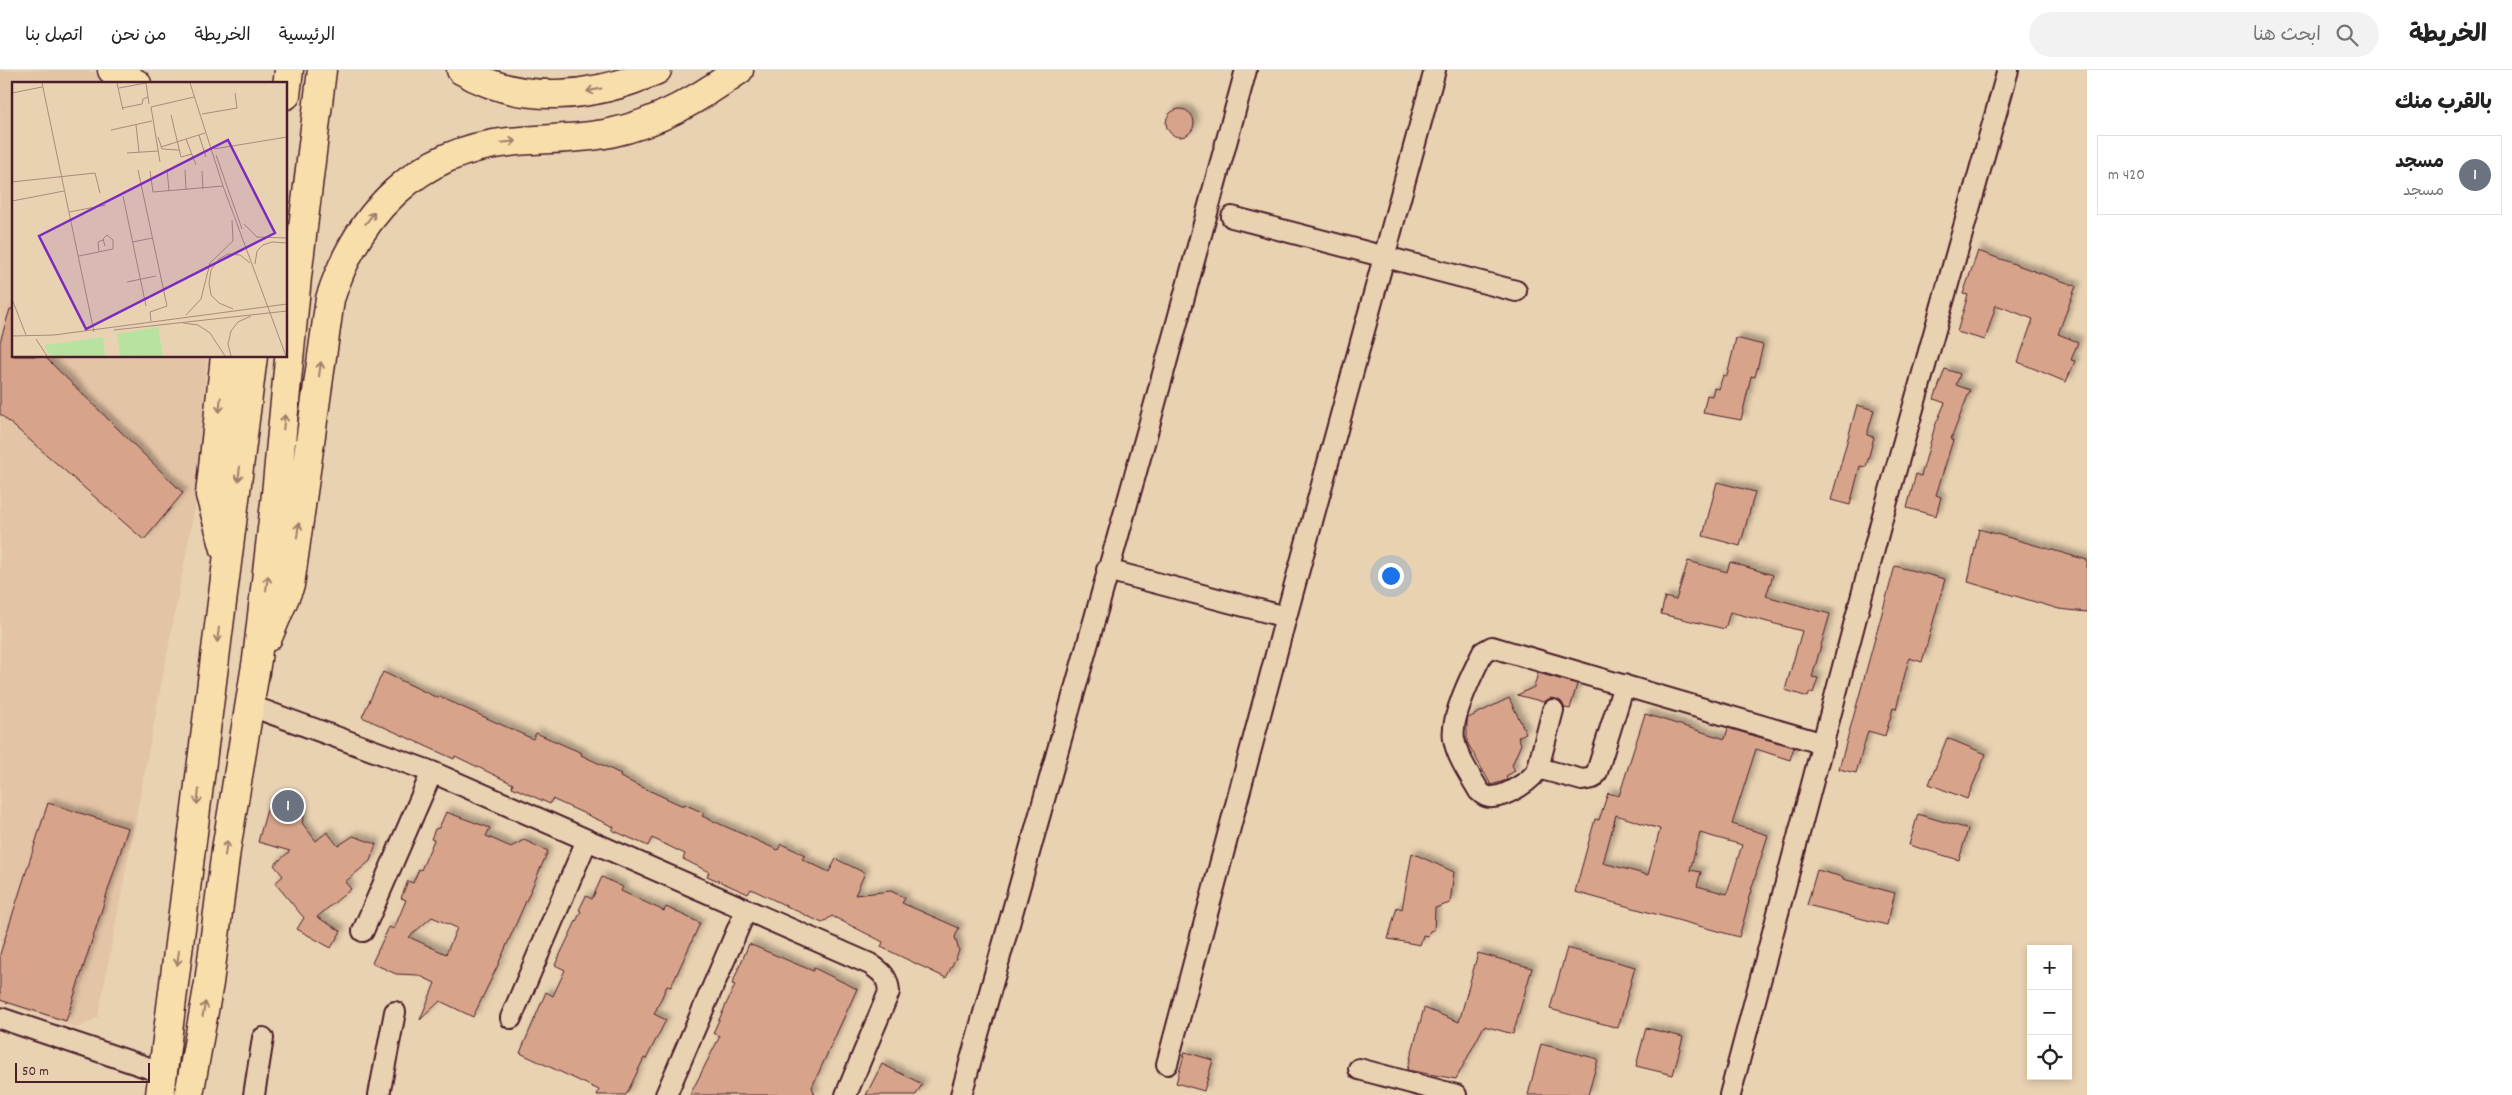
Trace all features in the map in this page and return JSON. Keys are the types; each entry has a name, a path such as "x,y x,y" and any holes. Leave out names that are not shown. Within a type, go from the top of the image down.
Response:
{"highway":[{"path":"112,70 133,82"},
{"path":"189,1095 209,983 226,850 251,706 274,522 297,277 322,70"},
{"path":"461,70 503,88 560,95 605,88 657,70"},
{"path":"257,659 279,616 290,585 330,299 347,255 370,218 400,186 420,172 456,154 486,145 585,137 636,126 681,107 739,70"},
{"path":"225,358 210,495 218,530 228,559"},
{"path":"162,1084 254,358"}],"street":[{"path":"961,1095 1156,400 1246,70"},
{"path":"1168,1064 1286,616 1435,70"},
{"path":"1730,1095 1882,519 2008,70"},
{"path":"1232,217 1516,291"},
{"path":"1107,570 1286,616"},
{"path":"1553,710 1538,768 1530,780 1498,795 1489,797 1478,791 1459,753 1454,737 1455,724 1483,652 1492,647 1824,744"},
{"path":"1538,768 1582,780 1593,778 1597,772 1624,685"},
{"path":"251,706 432,772 870,964 881,971 888,981 889,992 846,1095"},
{"path":"364,931 432,772"},
{"path":"511,1018 587,840"},
{"path":"666,1095 746,910"},
{"path":"380,1095 395,1012"},
{"path":"0,1018 162,1084"},
{"path":"254,1095 263,1038"},
{"path":"1359,1069 1456,1095"}],"shaded area":[{"path":"0,70 88,70 116,82 12,82 12,358 207,358 197,497 98,1017 78,1028 0,1002"}],"building":[{"path":"1180,109 1190,113 1194,123 1190,133 1180,137 1170,133 1166,123 1170,113"},
{"path":"1978,251 2076,286 2058,334 2078,342 2071,360 2075,361 2066,382 2018,362 2033,319 1996,305 1985,340 1957,332 1968,295 1963,294"},
{"path":"10,309 12,309 12,358 46,358 183,493 144,540 0,414 0,342"},
{"path":"1736,338 1763,345 1755,377 1751,376 1741,420 1703,413 1707,395 1712,396 1714,388 1719,389 1723,375 1727,376"},
{"path":"1945,369 1960,374 1956,385 1970,390 1951,439 1953,440 1936,495 1941,497 1936,516 1907,508 1916,474 1921,476 1935,426 1945,403 1934,399"},
{"path":"1857,405 1874,410 1867,435 1874,437 1866,467 1860,466 1850,505 1831,500"},
{"path":"1717,482 1755,492 1740,546 1703,536"},
{"path":"1979,529 2087,560 2087,612 2059,609 1968,582"},
{"path":"1688,561 1727,572 1730,562 1773,575 1766,596 1830,614 1812,677 1818,678 1813,693 1810,692 1808,697 1785,690 1802,631 1730,612 1725,629 1661,614 1665,597 1676,600"},
{"path":"1895,566 1945,579 1922,662 1909,658 1896,709 1893,708 1885,736 1868,731 1856,773 1839,769"},
{"path":"383,672 533,739 536,733 582,753 581,755 621,774 620,777 683,806 684,804 704,813 702,816 778,850 781,844 805,855 802,859 829,872 836,859 865,873 855,895 891,891 905,898 902,903 959,928 955,937 959,951 946,978 881,947 883,942 832,916 822,923 751,889 748,894 707,876 709,872 683,859 685,854 652,838 648,846 612,830 614,827 552,799 550,804 512,787 513,784 455,756 454,759 362,717"},
{"path":"1538,673 1577,684 1570,709 1565,708 1556,699 1550,698 1544,702 1517,695 1534,687"},
{"path":"1509,698 1526,733 1518,737 1521,744 1512,765 1515,771 1506,776 1507,780 1491,785 1467,742 1467,722 1468,718"},
{"path":"1645,714 1725,739 1728,728 1794,747 1790,760 1756,749 1732,824 1768,835 1739,937 1575,892 1595,819 1599,820 1608,793 1619,796","holes":["1616,815 1660,829 1648,875 1603,863","1700,833 1742,845 1727,894 1697,886 1701,872 1690,870"]},
{"path":"1947,738 1986,754 1967,799 1929,784"},
{"path":"48,803 128,828 66,1021 0,1000 0,954"},
{"path":"268,806 304,816 302,823 316,841 327,832 338,846 353,836 376,844 370,861 345,882 351,889 317,917 341,931 331,948 297,929 304,918 275,883 283,876 274,865 290,851 258,842"},
{"path":"446,812 490,828 486,836 511,847 524,840 548,851 473,1017 440,1001 420,1020 435,983 418,975 396,974 372,963 389,927 394,929 406,900 401,898 408,881 413,883 419,869 421,870 434,840 431,839 435,829 439,828","holes":["432,917 457,928 446,954 409,937"]},
{"path":"1918,814 1968,829 1959,860 1909,845"},
{"path":"1412,853 1454,872 1450,903 1435,908 1434,930 1430,931 1428,936 1423,935 1420,945 1388,939 1397,907 1402,909"},
{"path":"1817,870 1895,893 1887,925 1807,905"},
{"path":"602,877 623,887 621,891 664,911 666,907 700,923 671,987 667,986 654,1014 666,1020 646,1059 644,1058 626,1095 597,1095 599,1090 520,1053 546,992 553,996 565,970 555,965 581,911 579,910 586,896 592,899"},
{"path":"749,944 813,971 814,968 857,989 812,1087 815,1095 690,1095 720,1036 713,1033 735,985 732,984"},
{"path":"1567,948 1635,967 1618,1028 1550,1009"},
{"path":"1478,953 1532,968 1513,1034 1484,1026 1456,1079 1407,1070 1424,1008 1459,1022"},
{"path":"1646,1028 1683,1037 1673,1075 1636,1066"},
{"path":"1541,1044 1598,1059 1588,1095 1528,1095"},
{"path":"1185,1052 1213,1060 1204,1091 1176,1083"},
{"path":"882,1064 922,1084 916,1095 866,1095"}],"place":[{"name":"مسجد","path":"288,806"}]}
